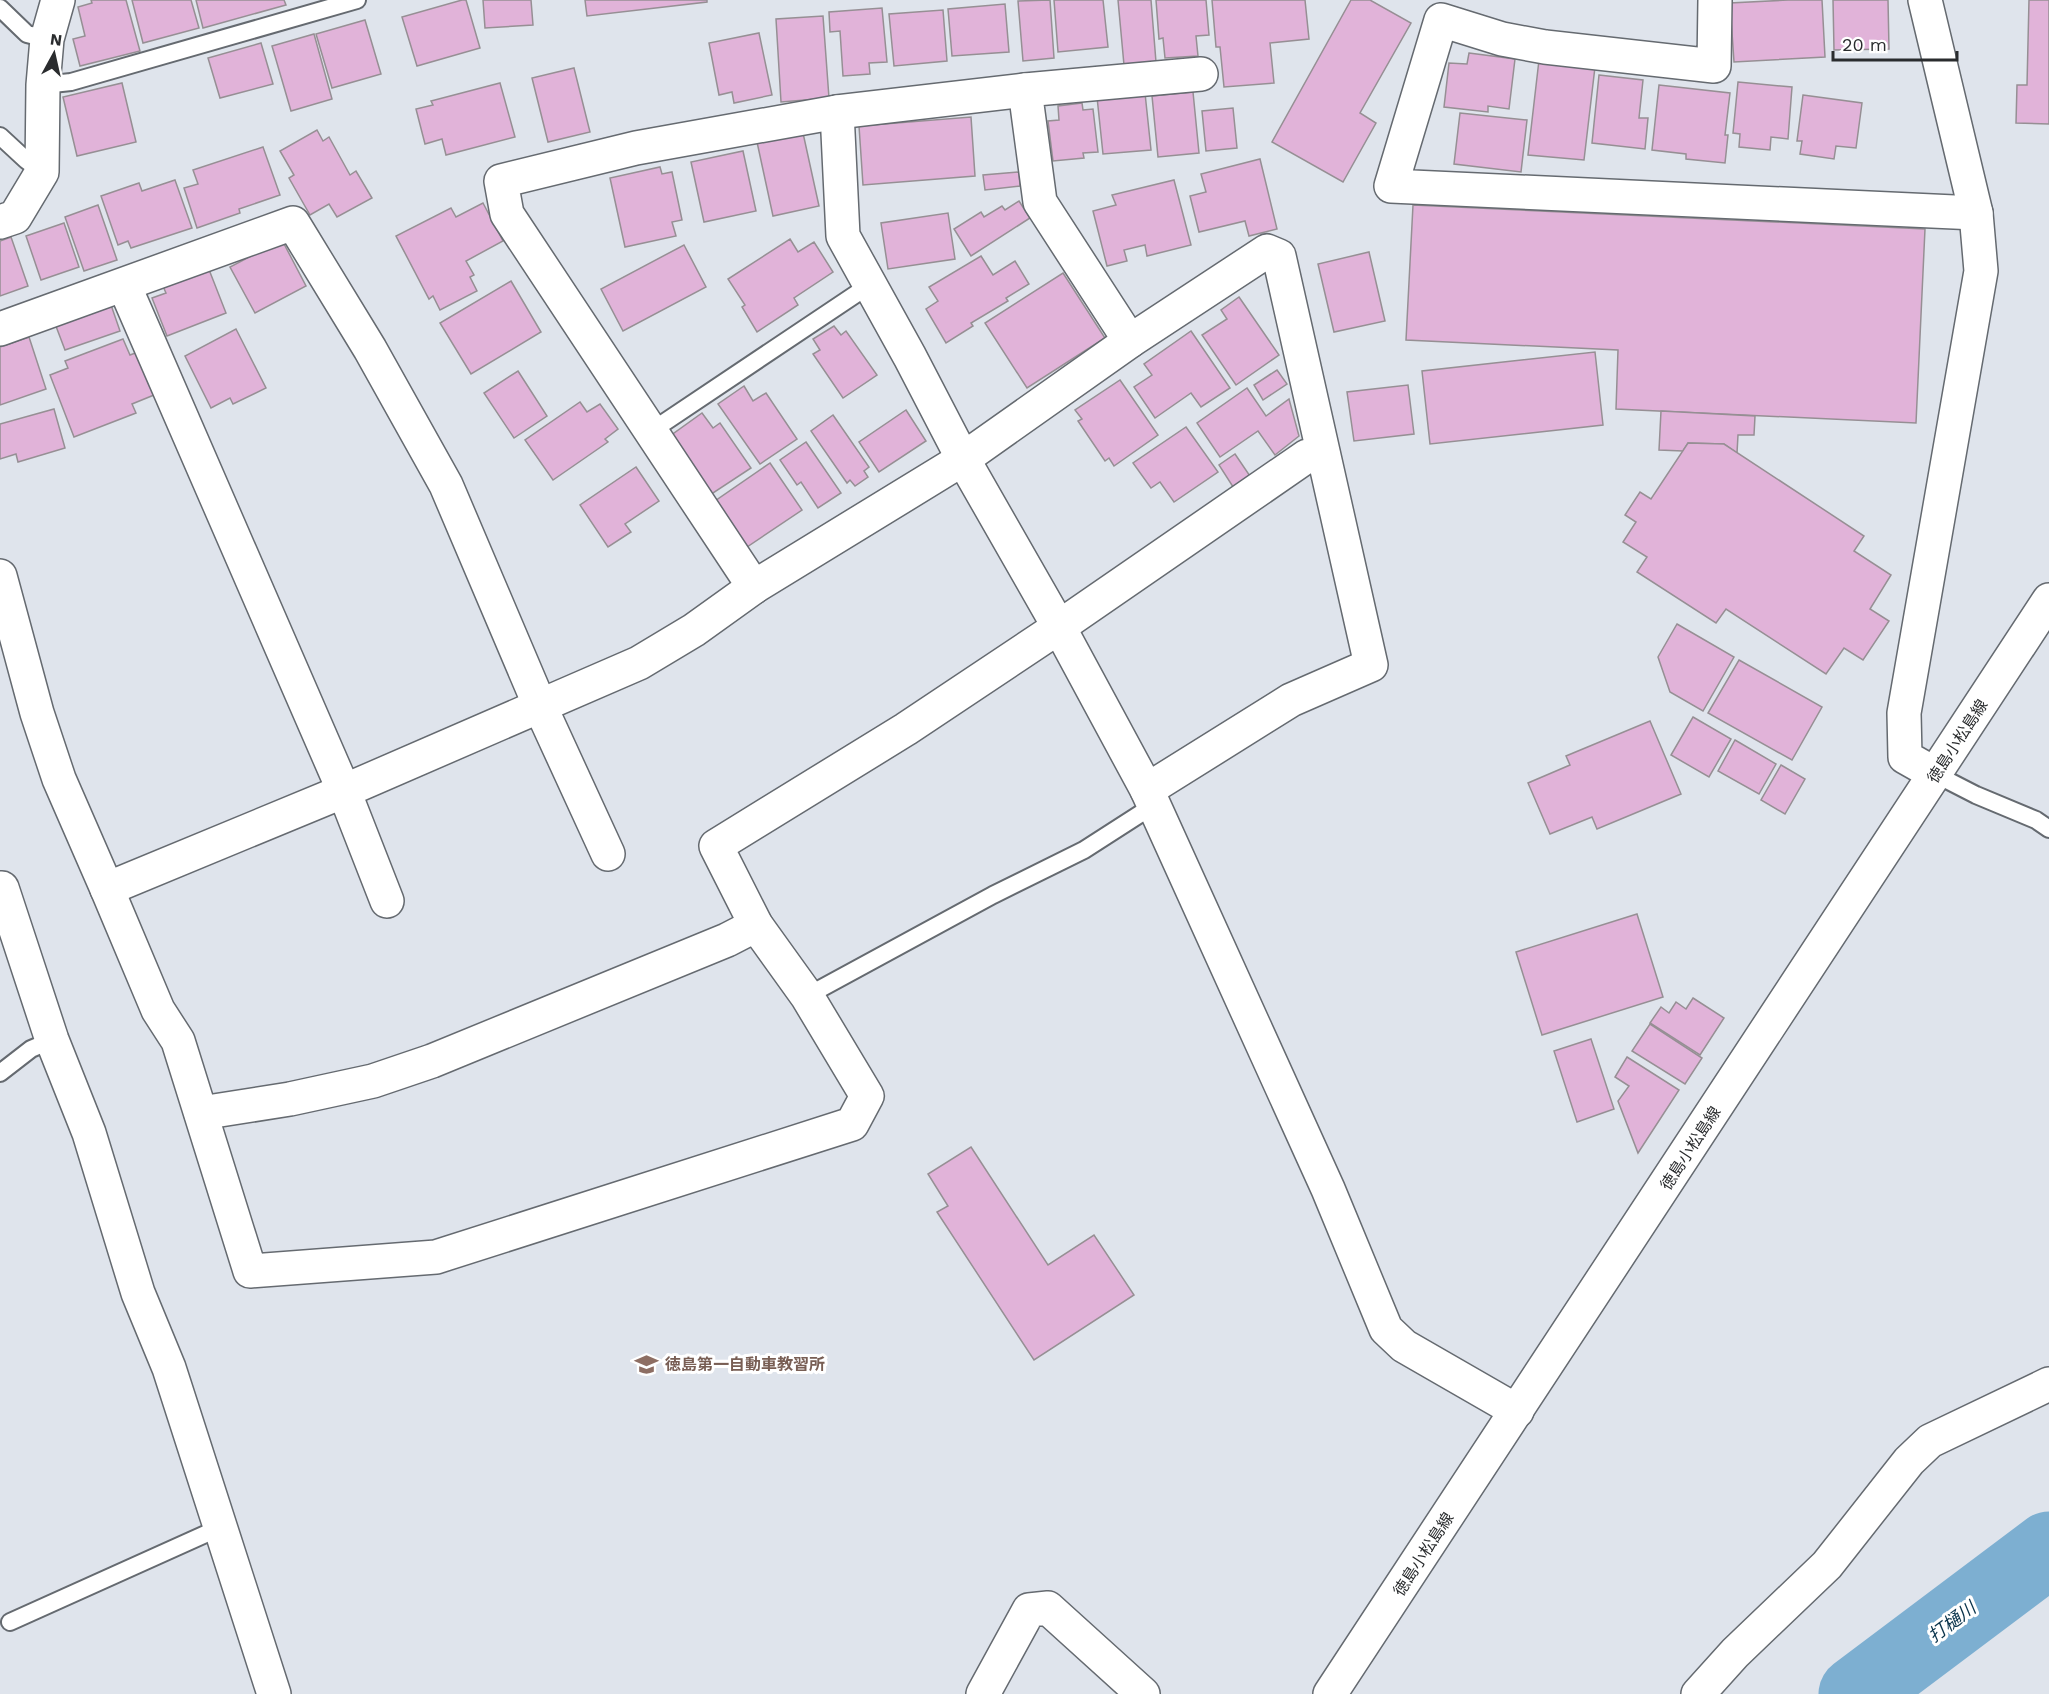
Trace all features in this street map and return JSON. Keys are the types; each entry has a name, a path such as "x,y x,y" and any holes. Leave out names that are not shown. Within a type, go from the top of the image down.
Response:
{"street":[{"path":"0,222 15,217 42,172 43,85 47,39 58,0"},
{"path":"1714,0 1714,66 1534,45 1502,39 1441,20 1391,186 1976,213"},
{"path":"1925,0 1976,213 1981,270 1904,713 1905,757 1935,774"},
{"path":"754,586 507,214 501,181 636,148 837,112 1026,90 1201,74"},
{"path":"1026,90 1040,202 1130,341"},
{"path":"837,112 843,236 871,284 963,459 1059,627 1151,798 1328,1189 1386,1329 1404,1346 1517,1411"},
{"path":"0,329 293,223 370,349 446,485 540,706 608,854"},
{"path":"107,889 344,791 639,663 694,630 754,586 963,459 1130,341 1267,251 1279,256 1371,665 1291,700 1151,798"},
{"path":"124,285 344,791 387,901"},
{"path":"0,576 37,713 59,779 158,1010 178,1041 250,1271 436,1257 852,1124 867,1096 807,996 756,925 716,846 906,729 1308,456 1323,454"},
{"name":"徳島小松島線","path":"1330,1694 2049,600"},
{"path":"0,888 2,888 52,1040 89,1133 138,1293 169,1368 274,1694"},
{"path":"201,1113 290,1099 373,1082 432,1061 727,940 756,925"},
{"path":"1698,1694 1735,1653 1827,1565 1909,1461 1930,1441 2049,1384"},
{"path":"983,1694 1029,1610 1048,1608 1143,1694"}],"lane":[{"path":"43,85 71,82 357,0"},
{"path":"0,8 27,34 47,39"},
{"path":"0,136 42,172"},
{"path":"650,432 871,284"},
{"path":"1935,774 1976,795 2036,820 2049,829"},
{"path":"807,996 993,895 1084,850 1151,798"},
{"path":"0,1074 31,1050 52,1040"},
{"path":"10,1622 219,1528"}],"building":[{"path":"91,0 126,0 140,51 80,66 73,39 85,36 78,7 92,3"},
{"path":"132,0 191,0 199,28 143,43"},
{"path":"196,0 284,0 286,5 203,28"},
{"path":"466,0 480,48 417,66 402,17"},
{"path":"483,0 531,0 533,25 485,28"},
{"path":"585,0 707,0 707,2 587,16"},
{"path":"1050,0 1054,58 1023,61 1018,1"},
{"path":"1054,0 1103,0 1108,47 1058,52"},
{"path":"1118,0 1151,0 1156,62 1124,65"},
{"path":"1156,0 1206,0 1209,35 1196,36 1198,56 1165,58 1163,38 1159,39"},
{"path":"1212,0 1305,0 1309,39 1270,43 1274,83 1224,87 1220,47 1216,47"},
{"path":"1351,0 1370,0 1411,23 1360,113 1376,123 1343,182 1272,142"},
{"path":"1822,0 1825,57 1734,62 1730,3"},
{"path":"1833,0 1888,0 1889,49 1834,50"},
{"path":"2029,0 2049,0 2049,124 2016,123 2017,85 2027,85"},
{"path":"1005,4 1009,52 952,56 948,9"},
{"path":"882,8 887,62 869,63 870,74 843,76 840,31 830,32 829,12"},
{"path":"943,10 947,61 894,66 889,14"},
{"path":"823,16 829,98 781,102 776,19"},
{"path":"365,20 381,74 332,88 316,34"},
{"path":"759,33 772,95 734,103 732,92 719,95 709,43"},
{"path":"314,34 332,99 291,111 272,46"},
{"path":"261,43 273,84 220,98 208,58"},
{"path":"1469,53 1515,59 1509,109 1488,106 1488,112 1444,107 1449,63 1467,64"},
{"path":"1539,60 1595,67 1584,160 1528,155"},
{"path":"574,68 590,132 548,142 532,78"},
{"path":"1599,75 1643,80 1639,118 1648,118 1645,149 1592,143"},
{"path":"1738,82 1792,87 1788,139 1771,137 1770,150 1739,147 1740,134 1733,133"},
{"path":"122,83 136,142 77,156 63,97"},
{"path":"500,83 515,137 446,155 442,139 425,144 416,109 433,105 431,101"},
{"path":"1659,85 1730,93 1725,135 1728,135 1725,163 1686,159 1686,154 1652,150"},
{"path":"1193,92 1199,153 1158,157 1152,96"},
{"path":"1145,93 1151,150 1103,154 1097,97"},
{"path":"1803,95 1862,103 1856,148 1836,146 1834,159 1800,154 1802,141 1797,141"},
{"path":"1082,103 1083,110 1093,109 1098,152 1083,153 1084,158 1053,161 1048,121 1059,120 1058,106"},
{"path":"1233,108 1237,148 1206,151 1202,111"},
{"path":"1460,113 1527,120 1521,172 1454,164"},
{"path":"971,117 975,176 863,185 859,126"},
{"path":"317,130 323,141 329,137 350,175 356,171 372,198 337,217 329,204 310,215 289,178 294,175 280,151"},
{"path":"803,133 819,206 773,216 757,142"},
{"path":"263,147 280,195 239,209 240,213 197,228 184,188 198,184 193,170"},
{"path":"743,151 756,211 704,222 691,162"},
{"path":"1260,159 1277,229 1249,236 1245,221 1199,232 1190,196 1206,192 1201,174"},
{"path":"660,167 662,174 672,172 682,220 672,222 676,236 625,247 610,178"},
{"path":"1019,172 1020,186 985,190 983,175"},
{"path":"175,180 192,228 131,248 128,241 118,245 101,196 139,183 142,191"},
{"path":"1174,180 1191,245 1147,256 1145,245 1124,250 1127,261 1107,266 1093,211 1116,205 1112,195"},
{"path":"1019,201 1030,218 971,256 954,229 981,212 984,217 1002,206 1005,210"},
{"path":"483,203 503,241 466,261 474,275 470,277 477,291 440,310 433,296 429,299 396,236 451,208 456,217"},
{"path":"98,205 117,260 84,271 65,217"},
{"path":"1413,205 1925,229 1916,423 1616,409 1618,350 1406,340"},
{"path":"948,213 955,259 888,269 881,223"},
{"path":"64,223 79,267 41,280 26,236"},
{"path":"11,237 28,286 0,296 0,241"},
{"path":"790,239 798,252 814,242 833,272 794,298 798,305 757,332 742,307 745,305 728,279"},
{"path":"282,240 306,286 255,313 230,267"},
{"path":"684,245 706,287 623,331 601,289"},
{"path":"1369,252 1385,321 1334,332 1318,264"},
{"path":"981,256 993,275 1015,261 1029,284 1006,298 1008,301 971,323 973,326 946,343 926,309 938,301 929,287"},
{"path":"208,267 226,313 167,336 152,298 166,293 162,284"},
{"path":"1063,273 1105,338 1027,388 985,323"},
{"path":"511,281 541,332 471,374 440,323"},
{"path":"1239,297 1279,355 1236,385 1202,335 1227,319 1221,310"},
{"path":"110,302 120,331 65,350 54,321"},
{"path":"834,326 841,335 846,331 877,375 843,398 813,354 820,350 813,339"},
{"path":"236,329 266,388 233,404 230,398 211,408 185,356"},
{"path":"1191,331 1230,388 1201,407 1191,393 1155,418 1134,387 1152,375 1144,364"},
{"path":"29,337 46,389 0,405 0,347"},
{"path":"123,339 130,355 138,352 154,395 132,404 136,413 74,437 50,375 68,368 65,361"},
{"path":"1595,352 1603,425 1430,444 1422,371"},
{"path":"1277,370 1287,384 1263,400 1254,385"},
{"path":"518,371 547,416 514,438 484,393"},
{"path":"1120,380 1158,435 1114,466 1109,458 1105,461 1078,421 1082,419 1075,410"},
{"path":"1408,385 1414,434 1354,441 1347,392"},
{"path":"744,386 753,401 766,393 797,439 760,464 718,404"},
{"path":"1247,388 1266,416 1289,399 1299,436 1275,455 1258,431 1220,457 1197,423"},
{"path":"580,402 587,412 600,404 618,429 605,439 608,442 553,480 525,440"},
{"path":"54,409 65,448 18,462 16,454 0,459 0,424"},
{"path":"906,410 926,441 879,472 859,442"},
{"path":"1661,411 1755,416 1754,435 1738,435 1737,453 1724,444 1688,443 1683,451 1659,450"},
{"path":"702,413 713,428 720,423 751,468 710,495 670,436"},
{"path":"833,415 869,467 864,471 868,477 855,486 850,480 847,483 811,431"},
{"path":"1186,427 1218,472 1174,502 1160,482 1151,488 1133,463"},
{"path":"806,442 841,493 818,508 801,482 797,485 780,460"},
{"path":"1688,443 1724,444 1864,536 1854,551 1891,575 1870,609 1889,621 1863,660 1844,648 1826,674 1726,609 1716,623 1637,572 1647,557 1623,542 1636,522 1625,515 1640,492 1651,499"},
{"path":"1235,454 1252,479 1235,490 1219,465"},
{"path":"770,463 802,510 747,547 715,501"},
{"path":"636,467 659,501 625,524 631,532 608,547 580,505"},
{"path":"1677,624 1734,657 1703,711 1670,692 1658,657"},
{"path":"1739,660 1822,707 1792,760 1708,713"},
{"path":"1693,717 1731,739 1709,777 1671,755"},
{"path":"1650,721 1681,794 1597,829 1592,817 1550,834 1528,783 1570,765 1566,756"},
{"path":"1735,740 1776,764 1759,794 1718,771"},
{"path":"1781,765 1805,779 1785,814 1761,800"},
{"path":"1637,914 1663,997 1542,1035 1516,952"},
{"path":"1693,998 1724,1018 1700,1055 1650,1023 1661,1007 1669,1013 1676,1002 1686,1009"},
{"path":"1650,1024 1702,1058 1685,1084 1632,1051"},
{"path":"1591,1039 1614,1109 1577,1122 1554,1051"},
{"path":"1627,1057 1679,1090 1638,1153 1618,1101 1629,1086 1615,1077"},
{"path":"971,1147 1048,1265 1094,1235 1134,1295 1034,1360 937,1212 948,1206 928,1174"}],"waterway":[{"name":"打樋川","path":"1856,1694 2049,1549"}],"place":[{"name":"徳島第一自動車教習所","path":"647,1364"}]}
